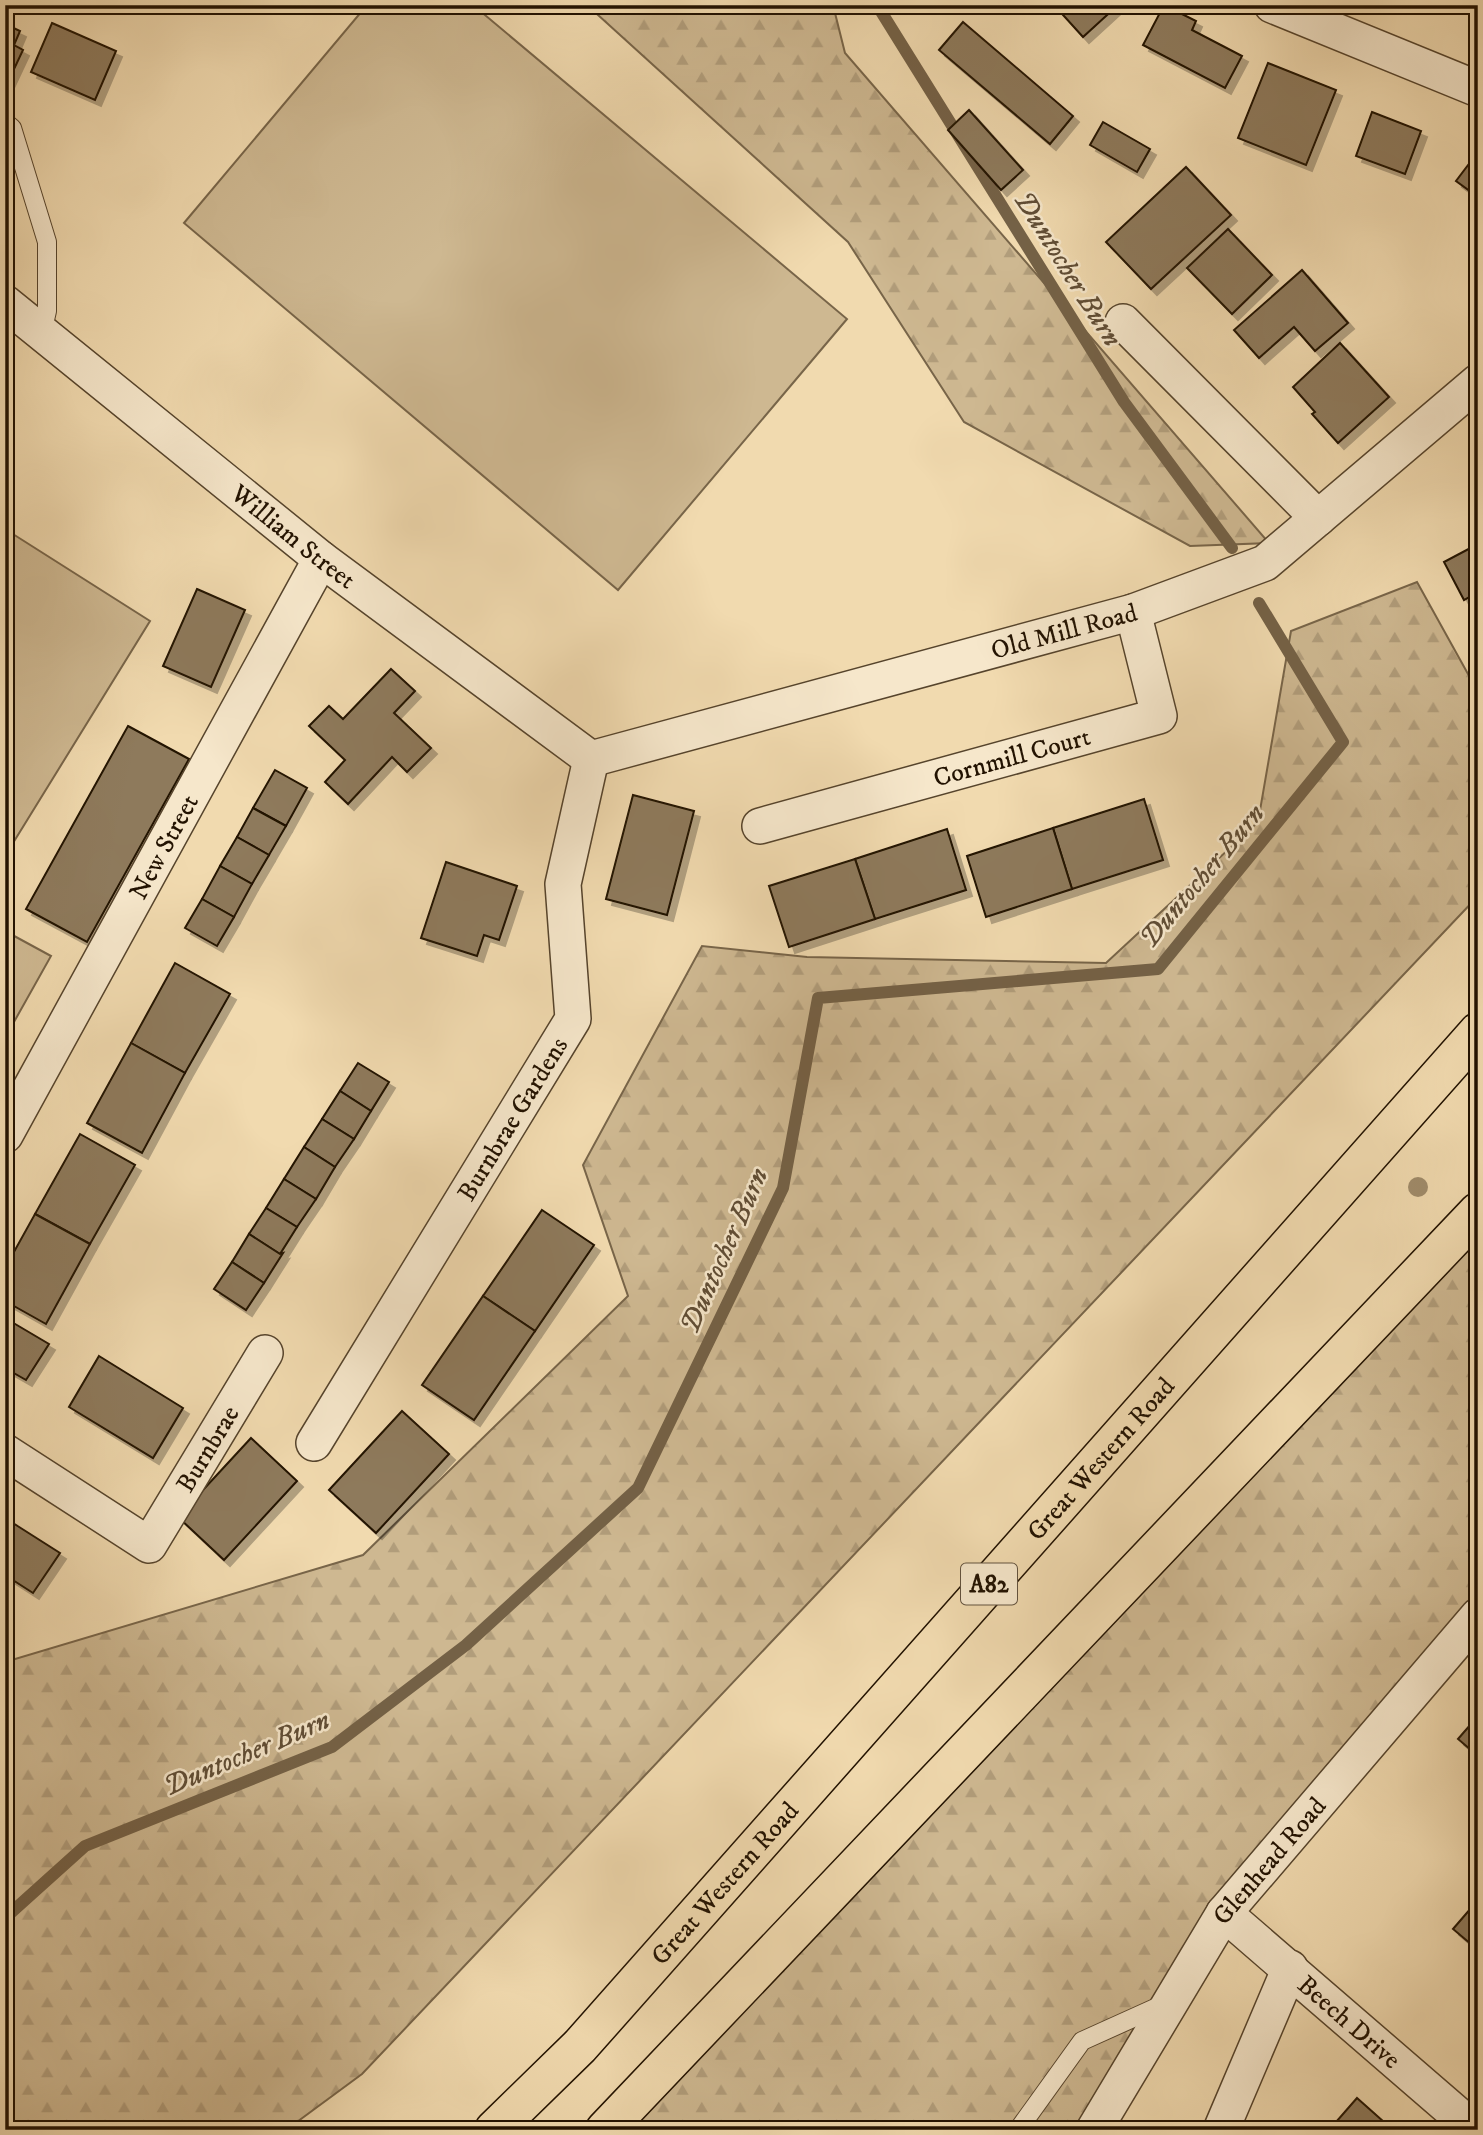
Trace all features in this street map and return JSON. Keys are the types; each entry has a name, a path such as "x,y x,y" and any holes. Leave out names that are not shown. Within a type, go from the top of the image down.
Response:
{"main road":[{"name":"Great Western Road","path":"494,2130 580,2046 1478,1032"},
{"path":"604,2130 1478,1212"}],"street":[{"path":"1272,5 1478,89"},
{"name":"William Street","path":"5,303 321,559 591,759"},
{"path":"1123,322 1318,518"},
{"name":"Old Mill Road","path":"591,759 1133,612 1265,563 1478,382"},
{"name":"New Street","path":"5,1135 321,559"},
{"name":"Cornmill Court","path":"760,825 1159,716 1133,612"},
{"name":"Burnbrae Gardens","path":"314,1443 573,1018 563,884 591,759"},
{"name":"Burnbrae","path":"5,1452 149,1545 265,1353"},
{"name":"Glenhead Road","path":"1094,2130 1224,1913 1478,1616"},
{"name":"Beech Drive","path":"1224,1913 1475,2130"},
{"path":"1222,2130 1290,1968"}],"lane":[{"path":"5,121 12,128 47,242 47,311 42,333"},
{"path":"1018,2130 1082,2041 1171,2001"}],"green space":[{"path":"367,5 473,5 847,319 618,590 184,223"},
{"path":"587,5 833,5 845,53 1269,543 1190,546 964,422 848,242"},
{"path":"5,529 150,621 5,856"},
{"path":"1417,582 1478,692 1478,896 362,2074 286,2130 5,2130 5,1662 363,1555 628,1296 583,1165 702,946 807,957 1106,963 1258,822 1291,631"},
{"path":"5,931 51,956 5,1038"},
{"path":"1478,1212 1478,1616 1224,1913 1094,2130 605,2130"}],"building":[{"path":"1054,5 1118,5 1083,37"},
{"path":"1164,5 1196,21 1192,30 1242,56 1225,88 1143,45"},
{"path":"963,22 1073,116 1050,144 939,50"},
{"path":"52,23 116,51 95,100 31,72"},
{"path":"5,24 20,31 14,45 23,50 7,84"},
{"path":"1268,63 1336,90 1306,165 1238,138"},
{"path":"969,110 1023,170 1001,190 948,130"},
{"path":"1372,112 1421,131 1405,174 1356,156"},
{"path":"1103,122 1150,149 1137,172 1090,145"},
{"path":"1478,152 1478,197 1456,181"},
{"path":"1186,167 1231,215 1151,289 1106,242"},
{"path":"1228,229 1272,275 1232,314 1187,268"},
{"path":"1302,270 1348,323 1315,351 1294,327 1259,358 1234,330"},
{"path":"1340,343 1389,397 1338,443 1312,414 1315,412 1293,387"},
{"path":"1478,544 1478,592 1464,600 1444,562"},
{"path":"197,589 245,610 211,687 163,666"},
{"path":"391,669 415,691 394,713 431,748 407,772 392,757 348,804 325,782 345,760 309,726 329,706 343,719"},
{"path":"128,726 189,759 87,942 26,909"},
{"path":"275,770 307,788 286,826 253,808"},
{"path":"633,795 694,811 667,915 606,899"},
{"path":"1144,799 1163,860 1072,889 1053,828"},
{"path":"253,808 286,826 269,855 237,837"},
{"path":"1053,828 1072,889 986,917 967,856"},
{"path":"947,829 966,890 875,919 855,859"},
{"path":"237,837 269,855 252,884 220,866"},
{"path":"855,859 875,919 789,947 769,886"},
{"path":"446,862 517,886 499,940 484,935 477,956 421,938"},
{"path":"220,866 252,884 234,917 202,899"},
{"path":"202,899 234,917 217,946 185,928"},
{"path":"175,963 230,994 185,1073 131,1043"},
{"path":"131,1043 185,1073 142,1153 87,1123"},
{"path":"358,1063 389,1082 371,1111 340,1091"},
{"path":"340,1091 371,1111 354,1139 322,1119"},
{"path":"322,1119 354,1139 335,1167 304,1147"},
{"path":"80,1134 135,1165 90,1244 35,1214"},
{"path":"304,1147 335,1167 316,1199 284,1179"},
{"path":"284,1179 316,1199 297,1227 266,1208"},
{"path":"266,1208 297,1227 280,1254 249,1234"},
{"path":"542,1210 594,1245 535,1331 483,1296"},
{"path":"35,1214 90,1244 46,1324 5,1301 5,1268"},
{"path":"249,1234 280,1254 283,1253 264,1283 232,1262"},
{"path":"232,1262 264,1283 246,1310 214,1289"},
{"path":"483,1296 535,1331 474,1420 422,1385"},
{"path":"5,1318 49,1344 26,1380 5,1368"},
{"path":"99,1356 183,1408 153,1458 69,1407"},
{"path":"402,1411 449,1454 376,1533 329,1490"},
{"path":"251,1438 297,1481 224,1560 178,1517"},
{"path":"5,1518 60,1553 33,1593 5,1575"},
{"path":"1478,1716 1478,1756 1458,1739"},
{"path":"1478,1900 1478,1950 1453,1929"},
{"path":"1357,2098 1393,2130 1329,2130"}],"waterway":[{"name":"Duntocher Burn","path":"877,5 1124,402 1232,548"},
{"name":"Duntocher Burn","path":"5,1918 85,1846 332,1747 466,1645 638,1488 783,1188 818,998 1158,969 1343,742 1259,603"}]}
